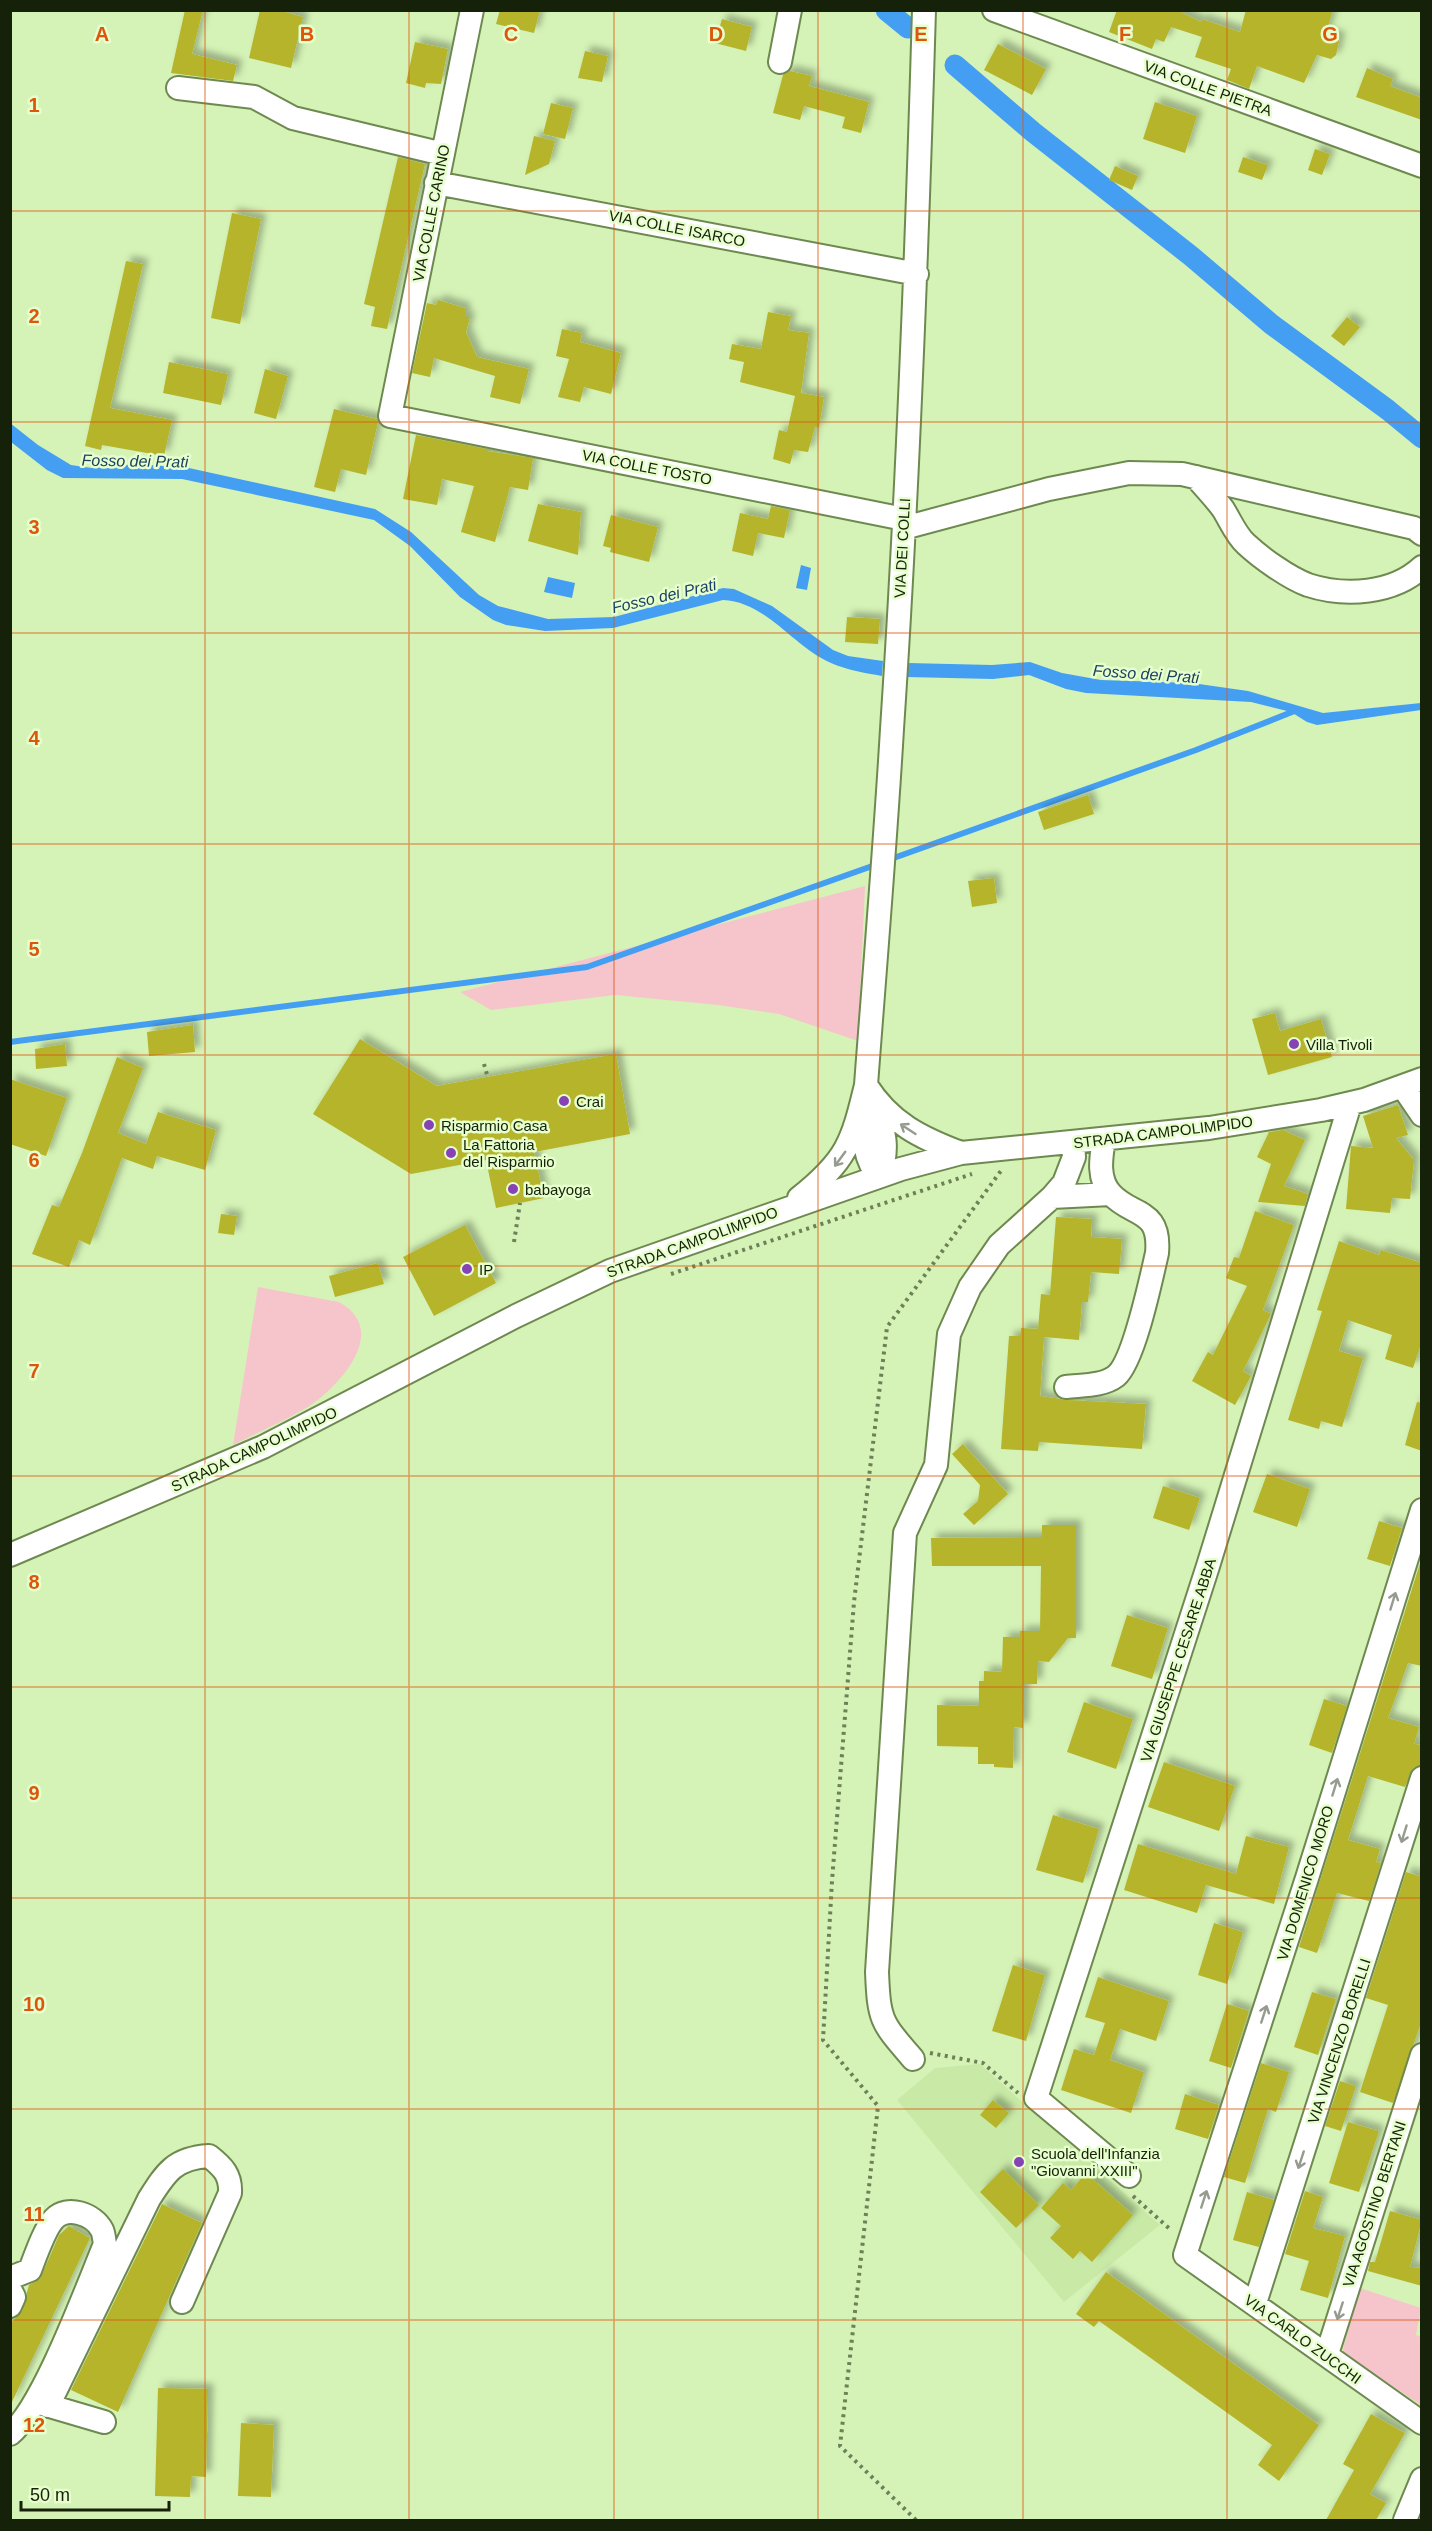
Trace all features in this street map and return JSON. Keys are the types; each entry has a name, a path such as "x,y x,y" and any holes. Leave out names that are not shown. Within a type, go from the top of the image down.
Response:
{"street":[{"name":"VIA COLLE CARINO","path":"390,416 472,10"},
{"path":"780,62 790,10"},
{"name":"VIA DEI COLLI","path":"786,1208 829,1174 846,1152 856,1128 866,1085 884,850 904,524 917,274 924,10"},
{"name":"VIA COLLE PIETRA","path":"994,10 1422,166"},
{"path":"178,88 254,97 293,118 443,154"},
{"name":"VIA COLLE ISARCO","path":"436,183 917,274"},
{"name":"VIA COLLE TOSTO","path":"390,416 904,524"},
{"path":"904,524 1049,489 1129,473 1196,477 1402,525 1422,534"},
{"path":"1196,477 1221,507 1244,542 1264,559 1307,585 1350,591 1386,588 1412,576 1422,567"},
{"path":"1412,1083 1422,1115"},
{"name":"STRADA CAMPOLIMPIDO","path":"10,1555 272,1443 592,1279 879,1176 961,1153 1209,1128 1350,1104 1412,1083"},
{"path":"866,1085 884,1110 903,1127 961,1153"},
{"name":"VIA DEI COLLI","path":"866,1085 885,1136 886,1155 879,1176"},
{"name":"VIA GIUSEPPE CESARE ABBA","path":"1129,2176 1036,2098 1208,1566 1350,1104"},
{"path":"1066,1387 1105,1382 1122,1370 1131,1350 1158,1245 1155,1228 1138,1211 1111,1194 1101,1174 1104,1139"},
{"path":"913,2059 887,2030 880,2014 877,1972 905,1533 936,1465 949,1334 970,1287 999,1245 1052,1197 1071,1171 1074,1157 1073,1143"},
{"path":"1052,1197 1111,1194"},
{"name":"VIA DOMENICO MORO","path":"1185,2255 1307,1878 1422,1510"},
{"name":"VIA VINCENZO BORELLI","path":"1255,2303 1422,1778"},
{"name":"VIA AGOSTINO BERTANI","path":"1327,2354 1422,2055"},
{"path":"10,2434 41,2403 149,2199 164,2176 180,2162 209,2156 224,2168 231,2181 230,2193 182,2302"},
{"path":"10,2278 30,2270 53,2219 64,2212 79,2212 92,2218 102,2229 105,2244 41,2403"},
{"name":"VIA CARLO ZUCCHI","path":"1185,2255 1422,2422"},
{"path":"10,2289 14,2297 10,2306"},
{"path":"41,2403 104,2422"},
{"path":"1405,2520 1422,2479"}],"path":[{"path":"484,1064 488,1078"},
{"path":"995,1167 1006,1163"},
{"path":"662,1277 973,1174"},
{"path":"514,1242 520,1203"}],"shaded area":[{"path":"865,886 858,1041 779,1014 718,1005 615,995 491,1010 460,992"},
{"path":"258,1287 339,1302 353,1313 360,1325 361,1338 358,1351 350,1365 319,1399 290,1417 233,1445"},
{"name":"Scuola dell'Infanzia \"Giovanni XXIII\"","path":"980,2064 1160,2225 1064,2302 897,2100 935,2068"},
{"path":"1360,2288 1421,2308 1416,2335 1421,2337 1421,2405 1342,2353"}],"water":[{"path":"10,423 38,445 71,465 92,468 136,464 189,468 375,509 411,532 479,595 498,606 548,619 614,617 723,588 734,589 772,606 833,650 848,656 883,661 882,676 831,663 804,647 753,608 723,600 613,628 545,631 506,625 493,620 460,597 410,546 374,520 182,479 63,478 47,470 11,442"},
{"path":"801,565 811,568 807,590 796,588"},
{"path":"548,577 575,583 572,598 544,592"},
{"path":"1030,662 1062,673 1101,680 1192,683 1248,691 1323,713 1421,703 1421,710 1317,725 1291,712 1251,702 1086,693 1066,689 1029,675 993,679 906,677 908,663 992,665"}],"building":[{"path":"185,10 203,10 192,54 237,65 233,81 171,73"},
{"path":"260,10 278,10 303,17 291,68 249,58"},
{"path":"500,10 540,10 534,33 496,24"},
{"path":"1117,10 1177,10 1201,22 1202,19 1240,32 1246,10 1333,10 1326,33 1340,37 1336,55 1331,59 1317,55 1304,83 1257,66 1249,89 1227,80 1231,69 1195,57 1202,37 1171,27 1164,42 1156,39 1152,49 1109,32"},
{"path":"722,19 752,27 746,51 715,43"},
{"path":"415,42 448,49 441,84 426,83 425,88 406,83"},
{"path":"998,44 1046,69 1032,95 984,70"},
{"path":"585,51 608,56 602,82 578,78"},
{"path":"1367,68 1393,79 1390,86 1422,98 1422,120 1356,97"},
{"path":"790,71 812,76 809,86 869,102 861,133 842,128 845,117 804,106 800,120 773,113 783,75"},
{"path":"1155,102 1197,116 1185,153 1143,139"},
{"path":"551,103 573,108 565,139 543,134"},
{"path":"534,136 555,141 549,164 525,175"},
{"path":"1315,149 1330,154 1322,175 1308,170"},
{"path":"398,157 425,164 387,329 371,326 375,307 364,304"},
{"path":"1243,157 1268,165 1262,180 1238,172"},
{"path":"1115,166 1138,176 1132,190 1109,180"},
{"path":"232,213 261,219 240,324 211,318"},
{"path":"126,261 143,264 110,408 172,420 164,456 102,445 101,450 85,446"},
{"path":"438,300 465,308 465,317 470,317 466,332 477,357 529,369 520,404 490,397 495,376 434,358 430,377 412,373 427,303 436,305"},
{"path":"768,312 791,316 788,330 809,333 801,393 824,397 819,428 815,427 808,452 794,450 790,464 773,459 779,430 787,432 795,396 740,382 744,362 729,359 732,344 761,349"},
{"path":"1347,317 1360,327 1344,346 1331,336"},
{"path":"562,329 582,333 580,342 621,353 611,394 584,387 580,402 558,397 569,359 556,356"},
{"path":"169,362 228,374 221,405 163,393"},
{"path":"265,369 288,376 276,419 254,413"},
{"path":"334,409 377,419 378,422 366,475 341,469 335,492 314,487"},
{"path":"416,435 487,449 487,451 533,458 528,490 510,487 495,542 461,532 474,486 442,479 437,505 403,499"},
{"path":"538,504 581,512 578,555 528,541"},
{"path":"771,506 790,510 784,538 758,533 753,556 732,551 740,513 768,519"},
{"path":"611,515 658,527 649,562 610,552 611,548 603,546"},
{"path":"847,617 880,619 878,644 845,642"},
{"path":"1088,795 1094,814 1044,830 1038,812"},
{"path":"994,878 997,903 972,907 968,881"},
{"name":"Villa Tivoli","path":"1275,1013 1280,1031 1321,1019 1332,1057 1268,1075 1252,1019"},
{"path":"193,1025 195,1052 149,1056 147,1032"},
{"path":"360,1039 437,1086 616,1054 630,1134 534,1152 544,1198 496,1208 486,1160 411,1174 313,1114"},
{"path":"65,1044 67,1066 36,1069 35,1049"},
{"path":"117,1057 143,1068 118,1133 146,1144 158,1112 216,1130 205,1170 157,1156 153,1169 122,1158 90,1245 79,1240 69,1267 32,1254 52,1205 59,1207 82,1153"},
{"path":"10,1079 67,1098 46,1156 10,1144"},
{"path":"1398,1105 1408,1135 1396,1138 1414,1160 1410,1199 1392,1198 1390,1213 1346,1209 1351,1146 1373,1148 1363,1116"},
{"path":"1283,1130 1305,1140 1284,1186 1308,1194 1305,1206 1258,1202 1271,1164 1257,1157 1269,1132"},
{"path":"1255,1211 1294,1225 1263,1310 1271,1314 1243,1371 1251,1376 1235,1405 1192,1381 1208,1352 1213,1355 1247,1286 1226,1278 1234,1257 1239,1258"},
{"path":"221,1214 237,1216 234,1235 218,1233"},
{"path":"1056,1217 1092,1219 1091,1237 1122,1239 1119,1274 1091,1272 1088,1302 1082,1302 1079,1340 1044,1337 1040,1396 1067,1400 1146,1404 1142,1449 1039,1442 1038,1451 1001,1449 1009,1336 1020,1336 1021,1328 1038,1329 1041,1294 1050,1295"},
{"path":"465,1225 496,1283 434,1316 403,1257"},
{"path":"1339,1241 1379,1255 1381,1250 1422,1263 1422,1341 1413,1368 1385,1359 1392,1335 1348,1320 1339,1351 1363,1358 1342,1427 1321,1421 1319,1429 1288,1420 1322,1311 1317,1310"},
{"path":"378,1263 384,1284 335,1297 329,1276"},
{"path":"1417,1402 1422,1403 1422,1451 1405,1445"},
{"path":"963,1444 1008,1494 974,1525 963,1514 978,1501 980,1485 952,1454"},
{"path":"1267,1474 1310,1489 1297,1527 1253,1512"},
{"path":"1163,1486 1200,1498 1189,1530 1153,1518"},
{"path":"1379,1521 1402,1528 1390,1566 1367,1559"},
{"path":"1042,1525 1076,1525 1076,1638 1068,1638 1049,1662 1038,1661 1037,1684 1024,1684 1023,1728 1014,1727 1013,1768 994,1767 994,1764 978,1764 978,1747 937,1746 937,1705 979,1706 979,1681 984,1681 984,1671 1002,1672 1003,1637 1020,1637 1020,1631 1040,1631 1041,1566 932,1566 931,1538 1042,1537"},
{"path":"1422,1557 1422,1666 1408,1663 1388,1718 1419,1727 1414,1744 1422,1745 1422,1765 1413,1768 1405,1787 1368,1776 1348,1840 1380,1849 1376,1862 1381,1863 1369,1901 1337,1893 1317,1953 1299,1947"},
{"path":"1127,1615 1168,1628 1152,1679 1111,1666"},
{"path":"1324,1699 1347,1706 1332,1753 1309,1745"},
{"path":"1084,1702 1133,1719 1116,1769 1067,1752"},
{"path":"1164,1762 1235,1786 1219,1831 1148,1807"},
{"path":"1053,1815 1099,1829 1083,1883 1036,1870"},
{"path":"1246,1836 1289,1847 1274,1904 1206,1885 1197,1913 1124,1890 1138,1844 1236,1874"},
{"path":"1406,1872 1422,1877 1422,2020 1393,2103 1360,2092 1388,2005 1366,1998"},
{"path":"1214,1923 1243,1932 1227,1984 1198,1975"},
{"path":"1013,1965 1045,1975 1026,2041 992,2031"},
{"path":"1098,1977 1169,2001 1156,2041 1120,2029 1110,2060 1144,2072 1131,2113 1061,2090 1074,2049 1094,2055 1105,2023 1085,2017"},
{"path":"1312,1992 1336,1999 1318,2055 1294,2047"},
{"path":"1227,2004 1249,2011 1231,2068 1209,2061"},
{"path":"1261,2063 1289,2072 1276,2112 1268,2109 1245,2183 1224,2177"},
{"path":"1340,2081 1356,2086 1341,2131 1325,2126"},
{"path":"1185,2094 1219,2105 1208,2139 1175,2129"},
{"path":"993,2100 1009,2113 996,2128 980,2115"},
{"path":"1348,2122 1379,2131 1359,2192 1329,2183"},
{"path":"1003,2169 1039,2205 1016,2228 980,2192"},
{"path":"1086,2173 1133,2215 1092,2262 1080,2251 1073,2259 1050,2238 1061,2226 1041,2208 1063,2183 1071,2190"},
{"path":"1305,2191 1323,2197 1313,2228 1345,2236 1328,2298 1300,2290 1309,2261 1285,2254"},
{"path":"1247,2192 1274,2200 1259,2247 1233,2240"},
{"path":"162,2204 202,2223 118,2412 71,2390"},
{"path":"1390,2211 1422,2220 1410,2267 1422,2268 1422,2286 1368,2271 1370,2262 1375,2262"},
{"path":"69,2226 90,2238 10,2406 10,2324 22,2311 29,2285 40,2279 59,2235"},
{"path":"1106,2272 1319,2425 1279,2481 1258,2465 1272,2445 1099,2321 1094,2327 1076,2314"},
{"path":"158,2388 208,2389 206,2477 191,2476 190,2497 155,2496"},
{"path":"1371,2414 1405,2433 1370,2494 1386,2503 1376,2520 1326,2520 1354,2470 1343,2464"},
{"path":"241,2423 274,2425 271,2497 238,2496"}],"waterway":[{"path":"886,10 908,28"},
{"path":"955,65 1033,132 1191,256 1271,324 1388,410 1422,438"},
{"path":"888,860 1196,750 1297,710"},
{"path":"10,1042 587,967 878,864"}],"place":[{"name":"Villa Tivoli","path":"1294,1044"},
{"name":"Crai","path":"564,1101"},
{"name":"Risparmio Casa","path":"429,1125"},
{"name":"La Fattoria del Risparmio","path":"451,1153"},
{"name":"babayoga","path":"513,1189"},
{"name":"IP","path":"467,1269"},
{"name":"Scuola dell'Infanzia \"Giovanni XXIII\"","path":"1019,2162"}],"water label":[{"name":"Fosso dei Prati","path":"135,461"},
{"name":"Fosso dei Prati","path":"664,596"},
{"name":"Fosso dei Prati","path":"1146,674"}]}
